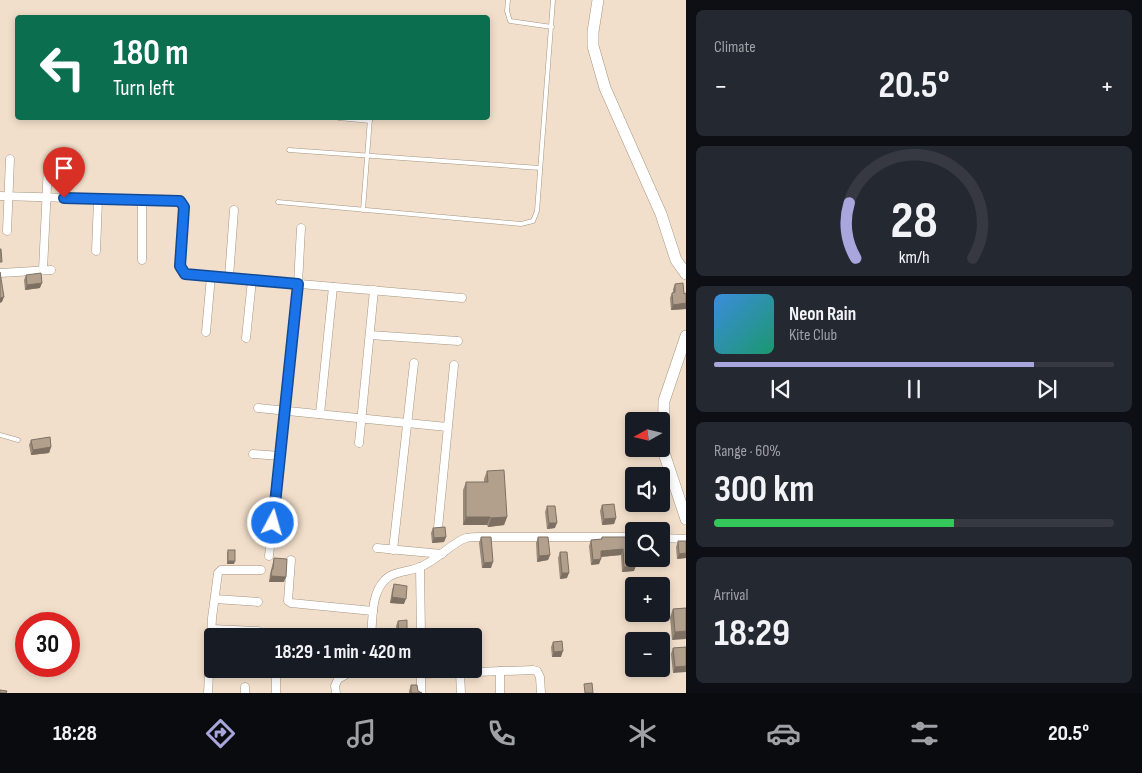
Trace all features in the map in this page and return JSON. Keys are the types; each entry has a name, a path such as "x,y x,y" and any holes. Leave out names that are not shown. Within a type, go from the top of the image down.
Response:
{"street":[{"path":"598,0 593,32 593,46 605,88 661,214 676,260 686,274"},
{"path":"7,231 10,159"},
{"path":"0,273 47,270 47,197 50,162 67,162"},
{"path":"0,196 180,201 183,203 184,212 180,266 185,274 462,298"},
{"path":"96,251 98,200"},
{"path":"142,200 142,260"},
{"path":"229,277 234,210"},
{"path":"269,556 298,284 301,228"},
{"path":"206,332 212,276"},
{"path":"246,338 252,280"},
{"path":"320,414 333,287"},
{"path":"359,443 374,290"},
{"path":"370,335 458,341"},
{"path":"686,336 664,401 663,450 686,519"},
{"path":"393,550 414,363"},
{"path":"438,528 454,365"},
{"path":"258,408 447,427"},
{"path":"254,454 280,456"},
{"path":"372,628 378,590 385,580 396,574 420,567 464,539 481,537 625,536"},
{"path":"670,538 686,539"},
{"path":"377,548 442,554"},
{"path":"291,560 288,601 291,603 373,611"},
{"path":"420,567 421,628"},
{"path":"212,628 218,573 221,570 261,570"},
{"path":"215,599 258,602"},
{"path":"500,671 500,693"},
{"path":"482,672 538,671 541,693"},
{"path":"208,693 209,678"},
{"path":"276,678 276,693"},
{"path":"336,693 335,686 340,678"},
{"path":"421,678 421,693"},
{"path":"460,678 461,693"}],"lane":[{"path":"508,0 507,11 510,21 552,27"},
{"path":"278,202 521,224 533,220 537,211 553,0"},
{"path":"363,210 370,120"},
{"path":"289,150 540,168"},
{"path":"0,435 18,440"}],"building":[{"path":"1,249 2,262 0,262"},
{"path":"0,272 4,297 0,298"},
{"path":"41,273 42,283 27,285 26,275"},
{"path":"683,283 686,303 673,305 672,293 675,292 675,284"},
{"path":"50,437 51,447 33,450 31,440"},
{"path":"504,470 507,517 466,517 466,482 488,482 487,471"},
{"path":"614,504 616,518 604,519 602,505"},
{"path":"547,506 555,506 557,523 549,523"},
{"path":"445,527 446,537 434,538 433,528"},
{"path":"481,537 491,537 493,562 484,563"},
{"path":"538,537 548,537 550,555 539,556"},
{"path":"602,537 625,537 625,567 623,549 601,551 601,559 593,560 591,540 602,539"},
{"path":"678,541 686,541 686,553 679,554"},
{"path":"228,550 235,550 235,561 228,561"},
{"path":"560,552 567,552 569,573 562,573"},
{"path":"274,558 287,559 286,577 271,576"},
{"path":"394,584 407,586 406,599 392,597"},
{"path":"686,608 686,631 675,632 673,609"},
{"path":"407,620 407,628 399,628 398,621"},
{"path":"562,641 563,651 554,652 553,642"},
{"path":"686,647 686,666 675,667 673,648"},
{"path":"592,683 593,693 585,693 584,684"},
{"path":"411,685 417,685 418,691 422,693 411,693"},
{"path":"0,690 7,691 6,693 0,693"}],"route":[{"path":"64,198 180,201 184,207 180,266 185,274 298,284 273,523"}]}
